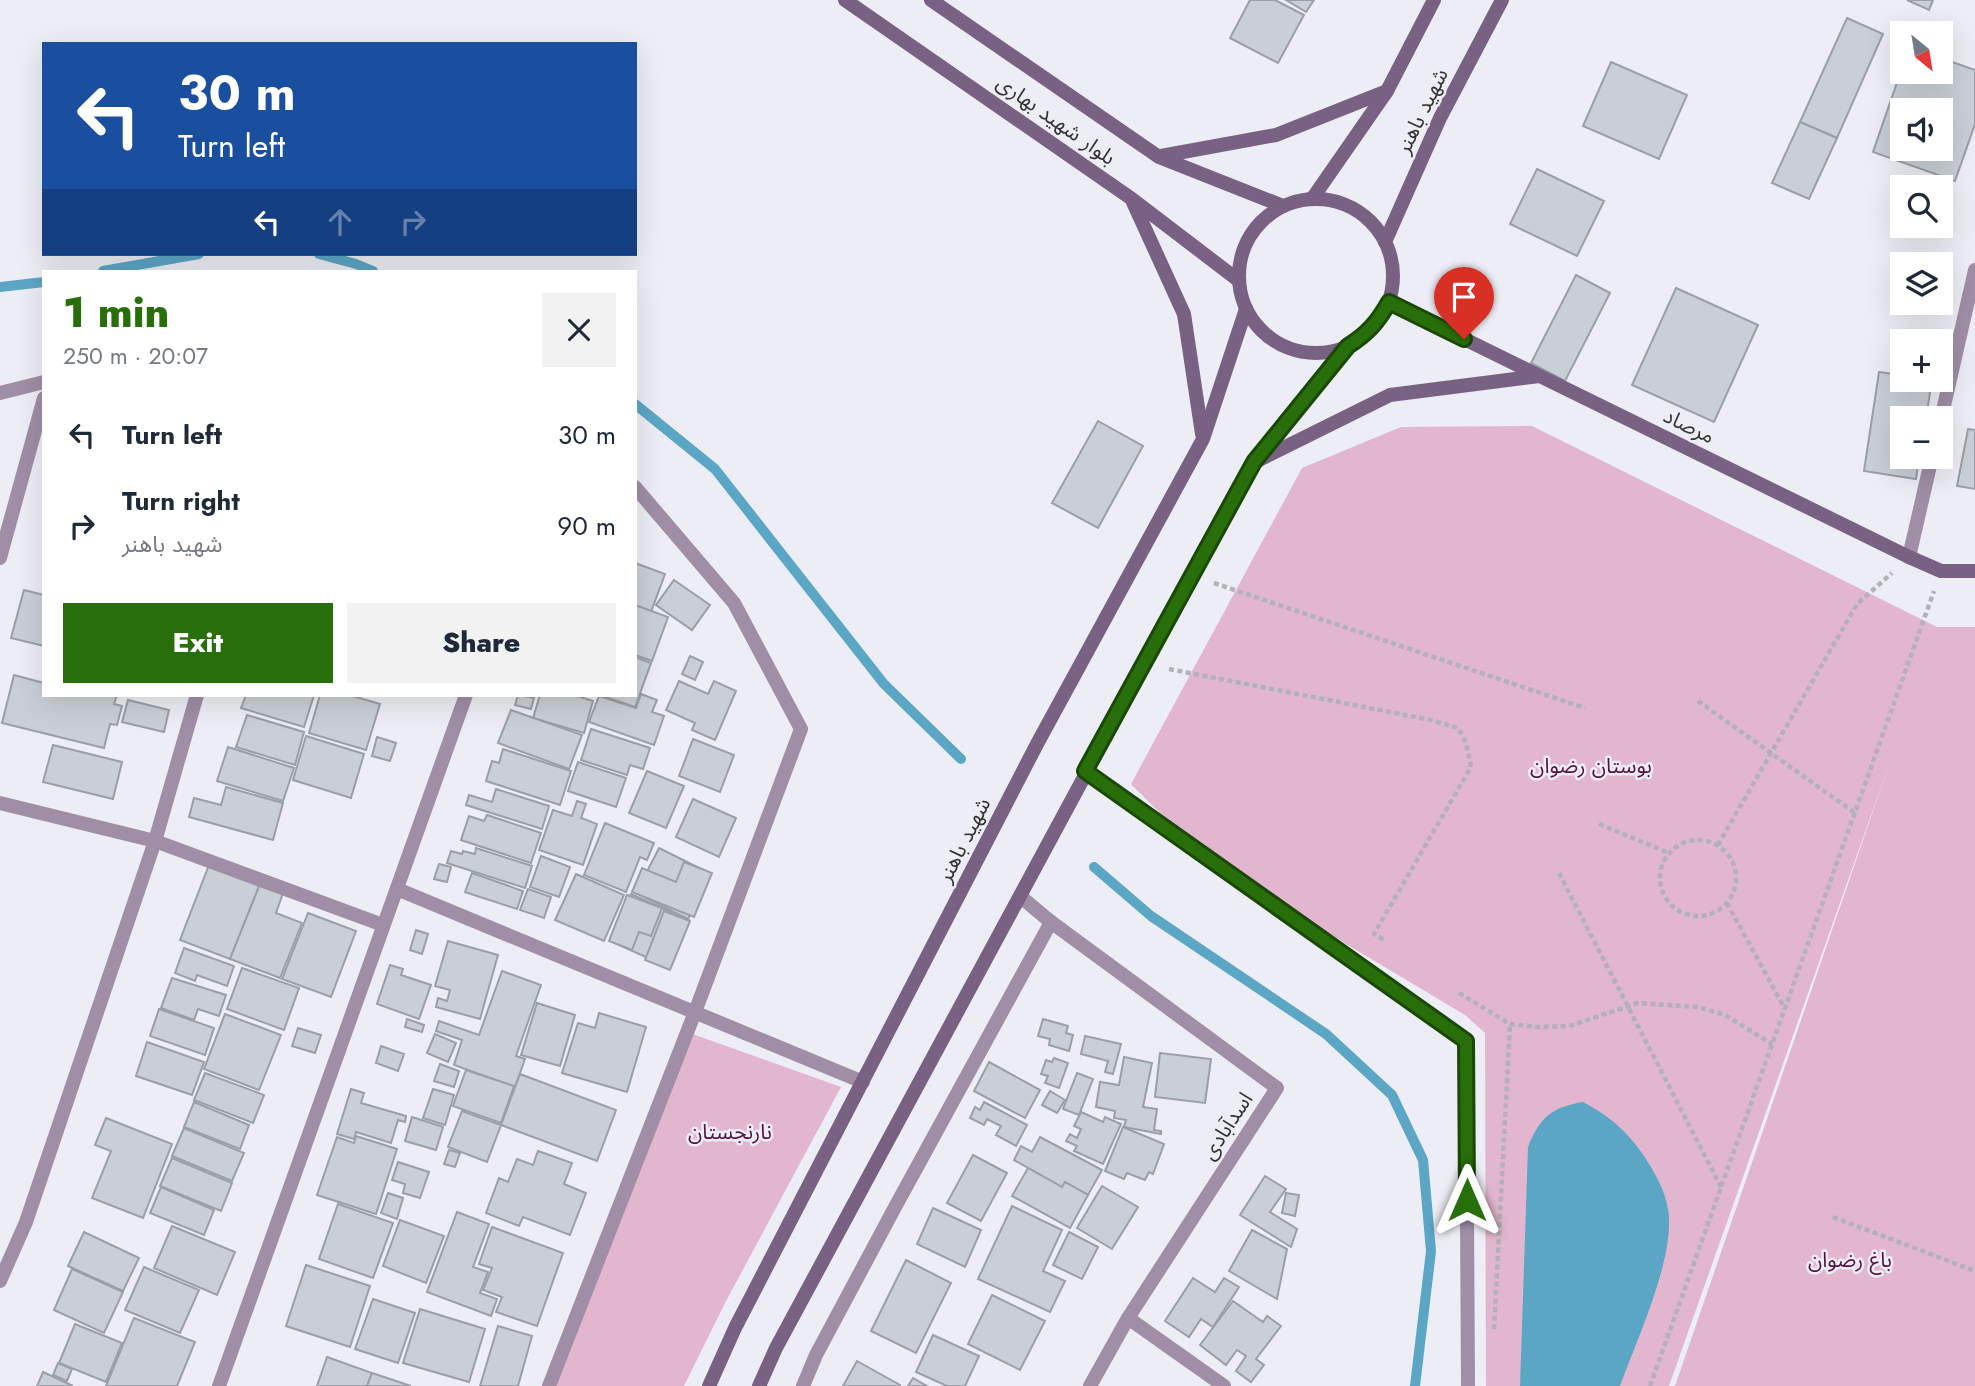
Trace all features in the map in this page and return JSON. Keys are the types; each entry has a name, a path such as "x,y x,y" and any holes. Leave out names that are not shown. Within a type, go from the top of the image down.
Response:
{"main road":[{"name":"بلوار شهید بهاری","path":"845,0 1132,199 1238,280"},
{"name":"بلوار شهید بهاری","path":"931,0 1159,157 1283,206"},
{"name":"شهید باهنر","path":"1312,199 1387,91 1434,0"},
{"name":"شهید باهنر","path":"1385,242 1440,118 1502,0"},
{"path":"1159,157 1276,135 1387,91"},
{"path":"1132,199 1184,314 1202,439"},
{"path":"1312,199 1335,202 1355,210 1373,224 1385,242 1392,262 1393,282 1389,302 1366,335 1348,346 1325,353 1301,352 1278,344 1259,329 1246,309 1238,280 1240,257 1250,237 1264,219 1283,206 1312,199"},
{"name":"مرصاد","path":"1389,302 1909,557 1941,571 1975,571"},
{"name":"شهید باهنر","path":"709,1386 735,1328 1037,744 1202,439 1246,309"},
{"path":"759,1386 776,1348 1021,897 1085,771 1254,462 1348,346"},
{"path":"1254,462 1390,395 1539,376"}],"street":[{"path":"1944,406 1975,270"},
{"path":"0,393 42,382"},
{"path":"0,558 42,405"},
{"path":"1909,557 1929,469"},
{"path":"549,1386 695,1012 801,729 734,603 637,489"},
{"path":"0,1281 26,1222 155,841 196,697"},
{"path":"219,1386 465,697"},
{"path":"1085,771 1466,1041 1468,1386"},
{"path":"0,803 155,841 383,925"},
{"path":"397,889 863,1082"},
{"name":"اسدآبادی","path":"1021,897 1276,1088 1128,1318 1090,1386"},
{"path":"803,1386 816,1355 1051,922"},
{"path":"1128,1318 1224,1386"}],"path":[{"path":"1718,845 1857,604 1909,557"},
{"path":"1650,1386 1941,571"},
{"path":"1192,575 1585,708"},
{"path":"1144,665 1431,720 1458,729 1466,743 1471,767 1374,934 1385,940"},
{"path":"1698,701 1855,813"},
{"path":"1599,824 1669,853"},
{"path":"1692,840 1706,840 1718,845 1728,854 1734,865 1737,879 1734,892 1727,903 1717,911 1704,916 1679,911 1668,902 1662,891 1662,864 1669,853 1680,844 1692,840"},
{"path":"1559,873 1721,1188"},
{"path":"1727,903 1785,1009"},
{"path":"1459,993 1510,1024 1538,1027 1569,1026 1638,1003 1698,1007 1725,1015 1772,1044"},
{"path":"1494,1330 1510,1024"},
{"path":"1833,1217 1975,1271"}],"green space":[{"name":"بوستان رضوان","path":"1532,426 1937,627 1975,627 1975,1386 1675,1386 1892,756 1669,1386 1486,1386 1485,1033 1465,1015 1209,862 1131,784 1302,468 1401,427"},
{"name":"نارنجستان","path":"687,1032 841,1087 725,1303 684,1386 549,1386"}],"water":[{"path":"1583,1102 1602,1113 1626,1133 1659,1182 1669,1214 1664,1262 1651,1305 1620,1386 1520,1386 1528,1147 1537,1128 1548,1115 1563,1107"}],"building":[{"path":"1250,0 1275,0 1304,15 1278,63 1230,38"},
{"path":"1286,0 1314,0 1306,12"},
{"path":"1907,0 1933,0 1929,10"},
{"path":"1847,18 1883,34 1837,138 1800,122"},
{"path":"1611,62 1687,95 1659,159 1583,126"},
{"path":"1953,62 1975,70 1975,124 1955,181 1953,175 1938,175 1898,161 1953,161 1953,98 1892,98 1896,84 1953,84"},
{"path":"1890,103 1890,158 1873,152"},
{"path":"1800,122 1837,138 1809,199 1772,183"},
{"path":"1537,169 1604,201 1577,256 1510,224"},
{"path":"1576,275 1610,293 1565,381 1531,363"},
{"path":"1676,288 1758,325 1714,422 1632,385"},
{"path":"1879,372 1890,373 1890,392 1930,392 1928,406 1890,406 1890,469 1917,469 1916,479 1864,471"},
{"path":"1098,421 1143,446 1098,528 1052,503"},
{"path":"1968,429 1975,430 1975,489 1957,486"},
{"path":"637,564 665,574 651,612 637,607"},
{"path":"674,580 710,605 692,630 656,605"},
{"path":"24,590 42,594 42,646 11,638"},
{"path":"637,606 668,617 652,661 637,656"},
{"path":"690,656 703,662 695,680 682,674"},
{"path":"637,658 651,663 635,707 606,697 637,697"},
{"path":"14,675 42,682 42,697 116,697 114,704 122,706 117,725 110,724 104,748 2,723"},
{"path":"679,681 708,694 714,681 736,691 715,740 692,730 695,723 666,710"},
{"path":"641,694 657,700 652,712 664,716 654,745 589,722 599,697 636,708"},
{"path":"245,697 313,697 304,727 241,708"},
{"path":"319,697 356,697 380,704 366,750 309,733"},
{"path":"517,697 534,698 531,709 515,705"},
{"path":"539,697 580,697 593,701 584,733 533,718"},
{"path":"128,700 169,710 164,732 122,722"},
{"path":"511,710 582,735 569,769 498,743"},
{"path":"247,715 304,732 295,765 236,747"},
{"path":"591,729 650,748 643,769 630,765 627,775 581,760"},
{"path":"306,736 364,754 351,798 293,780"},
{"path":"377,737 396,743 390,761 372,756"},
{"path":"693,739 734,755 720,792 679,776"},
{"path":"53,745 122,762 113,799 43,782"},
{"path":"228,747 294,768 283,801 217,781"},
{"path":"503,749 571,771 560,805 486,781 492,761 499,763"},
{"path":"578,762 626,778 616,807 568,791"},
{"path":"647,771 684,786 666,828 629,813"},
{"path":"226,787 283,803 273,840 189,817 194,798 221,805"},
{"path":"496,789 549,806 542,829 466,805 469,795 492,802"},
{"path":"693,799 736,818 719,857 676,837"},
{"path":"577,801 586,804 581,818 597,824 583,865 539,850 553,810 572,816"},
{"path":"487,815 541,833 531,863 461,840 469,816 484,821"},
{"path":"605,823 654,843 647,860 640,857 626,892 584,875"},
{"path":"476,848 532,866 525,888 447,863 451,851 475,854"},
{"path":"659,848 711,874 688,919 636,893"},
{"path":"541,856 570,867 559,897 530,887"},
{"path":"684,862 712,873 694,917 632,892 642,868 676,882"},
{"path":"439,864 451,867 447,882 434,879"},
{"path":"209,865 260,884 230,959 180,940"},
{"path":"472,873 523,891 517,909 465,892"},
{"path":"576,874 624,895 604,941 555,920"},
{"path":"260,884 283,893 276,913 302,923 280,978 230,959"},
{"path":"528,889 551,897 544,918 520,910"},
{"path":"631,894 689,920 668,967 610,941"},
{"path":"627,895 662,908 651,936 639,932 632,950 609,941"},
{"path":"664,911 690,921 670,970 645,960"},
{"path":"308,913 356,931 331,997 282,979"},
{"path":"416,930 428,934 422,954 410,950"},
{"path":"448,941 498,955 480,1019 436,1007 438,998 447,1001 450,990 435,986"},
{"path":"184,948 234,966 227,986 197,975 195,981 175,973"},
{"path":"390,965 403,969 401,975 431,985 419,1019 377,1004"},
{"path":"242,968 299,988 284,1030 227,1009"},
{"path":"502,971 541,985 516,1056 525,1059 515,1087 454,1065 462,1040 436,1031 439,1021 479,1035"},
{"path":"172,978 226,995 219,1016 198,1009 194,1020 161,1008"},
{"path":"537,1003 575,1015 560,1066 521,1055"},
{"path":"159,1009 214,1028 205,1055 150,1036"},
{"path":"599,1013 646,1027 627,1092 562,1073 578,1023 595,1028"},
{"path":"225,1014 281,1035 259,1090 204,1069"},
{"path":"407,1019 424,1025 422,1032 405,1027"},
{"path":"1043,1019 1068,1026 1066,1033 1073,1035 1069,1051 1049,1045 1050,1039 1038,1036"},
{"path":"298,1028 321,1035 315,1053 292,1046"},
{"path":"435,1034 456,1043 448,1062 427,1053"},
{"path":"1085,1036 1121,1044 1113,1074 1105,1072 1108,1061 1081,1054"},
{"path":"147,1042 204,1062 192,1095 136,1076"},
{"path":"381,1046 404,1054 398,1071 376,1063"},
{"path":"1160,1053 1211,1059 1205,1103 1155,1097"},
{"path":"1124,1057 1152,1063 1143,1107 1157,1109 1154,1130 1161,1131 1161,1134 1124,1127 1126,1120 1114,1118 1115,1111 1096,1107 1100,1082 1119,1085"},
{"path":"1054,1058 1068,1063 1059,1088 1045,1083 1048,1076 1041,1074 1046,1060 1052,1062"},
{"path":"989,1062 1040,1090 1025,1118 974,1091"},
{"path":"440,1064 459,1071 454,1087 434,1081"},
{"path":"466,1070 514,1086 501,1123 453,1106"},
{"path":"205,1073 264,1095 253,1123 194,1100"},
{"path":"1077,1073 1093,1079 1079,1115 1063,1109"},
{"path":"520,1074 616,1110 597,1161 501,1125"},
{"path":"351,1089 364,1093 361,1103 406,1116 405,1122 398,1120 391,1143 356,1132 354,1139 337,1134"},
{"path":"433,1089 454,1095 445,1125 423,1118"},
{"path":"1050,1091 1065,1100 1057,1113 1042,1105"},
{"path":"194,1102 249,1125 240,1149 184,1127"},
{"path":"984,1102 1027,1125 1016,1146 996,1135 1001,1126 987,1119 984,1125 970,1118 975,1107 980,1110"},
{"path":"462,1111 501,1125 487,1162 448,1147"},
{"path":"1081,1112 1103,1122 1105,1117 1121,1124 1103,1164 1074,1151 1077,1146 1066,1141 1070,1134 1077,1138 1081,1129 1074,1126"},
{"path":"412,1117 443,1127 436,1150 405,1141"},
{"path":"106,1118 172,1144 143,1218 92,1198 111,1151 95,1145"},
{"path":"1123,1127 1164,1144 1153,1174 1149,1172 1145,1180 1127,1173 1124,1179 1105,1171"},
{"path":"184,1128 244,1153 232,1181 172,1156"},
{"path":"356,1136 397,1149 376,1214 317,1195 337,1137 354,1143"},
{"path":"1040,1137 1102,1170 1088,1195 1065,1182 1062,1187 1014,1160 1021,1146 1032,1152"},
{"path":"449,1150 460,1153 455,1167 444,1164"},
{"path":"538,1151 572,1163 564,1184 586,1193 570,1235 523,1217 519,1226 486,1213 499,1178 508,1182 517,1159 533,1165"},
{"path":"973,1155 1007,1173 981,1221 947,1203"},
{"path":"172,1158 232,1183 221,1211 160,1186"},
{"path":"398,1162 429,1172 420,1198 403,1193 405,1184 392,1180"},
{"path":"1028,1168 1062,1187 1065,1182 1088,1195 1070,1228 1012,1196"},
{"path":"1265,1176 1286,1189 1270,1212 1297,1229 1291,1247 1240,1215"},
{"path":"1102,1186 1138,1207 1112,1249 1077,1228"},
{"path":"161,1187 214,1210 204,1235 150,1213"},
{"path":"388,1193 403,1198 397,1219 381,1213"},
{"path":"1286,1193 1299,1195 1295,1216 1282,1213"},
{"path":"338,1204 393,1223 373,1278 319,1259"},
{"path":"1012,1206 1062,1230 1043,1271 1065,1281 1050,1312 978,1279"},
{"path":"933,1208 981,1230 965,1267 917,1244"},
{"path":"457,1212 489,1224 473,1267 488,1272 480,1293 497,1299 491,1316 427,1292"},
{"path":"400,1220 444,1236 426,1283 383,1266"},
{"path":"172,1226 235,1252 217,1295 154,1268"},
{"path":"492,1227 563,1253 537,1326 496,1312 502,1297 483,1290 492,1268 479,1264"},
{"path":"1252,1230 1287,1249 1277,1299 1229,1271"},
{"path":"84,1232 139,1258 123,1291 68,1266"},
{"path":"1069,1232 1098,1247 1082,1279 1053,1265"},
{"path":"906,1260 951,1283 916,1353 871,1331"},
{"path":"306,1265 370,1286 350,1347 286,1326"},
{"path":"144,1267 199,1290 180,1333 125,1310"},
{"path":"72,1269 123,1292 104,1333 54,1310"},
{"path":"1193,1278 1215,1292 1224,1278 1239,1287 1213,1327 1201,1319 1189,1337 1165,1321"},
{"path":"992,1295 1045,1321 1020,1370 968,1344"},
{"path":"373,1299 415,1313 398,1363 355,1349"},
{"path":"1233,1301 1263,1322 1267,1316 1281,1326 1256,1359 1264,1365 1251,1382 1236,1371 1246,1356 1237,1350 1226,1365 1200,1345"},
{"path":"420,1309 485,1329 469,1382 403,1363"},
{"path":"134,1318 195,1342 177,1386 106,1386"},
{"path":"75,1324 122,1343 106,1382 59,1363"},
{"path":"498,1326 532,1336 518,1386 480,1386"},
{"path":"933,1335 979,1356 965,1386 947,1386 916,1372"},
{"path":"327,1357 372,1373 367,1386 317,1386"},
{"path":"857,1361 900,1385 900,1386 843,1386"},
{"path":"58,1363 72,1369 67,1381 53,1375"},
{"path":"43,1372 73,1386 37,1386"},
{"path":"372,1373 411,1386 367,1386"},
{"path":"913,1378 927,1386 908,1386"}],"waterway":[{"path":"109,270 188,256"},
{"path":"326,256 371,270"},
{"path":"0,287 42,282"},
{"path":"637,406 715,469 884,684 961,759"},
{"path":"1094,867 1151,916 1326,1034 1392,1095 1423,1160 1431,1251 1415,1386"}],"route":[{"path":"1464,339 1389,302 1366,335 1348,346 1254,462 1085,771 1466,1041 1467,1200"}],"park label":[{"name":"باغ رضوان","path":"1850,1260"}]}
